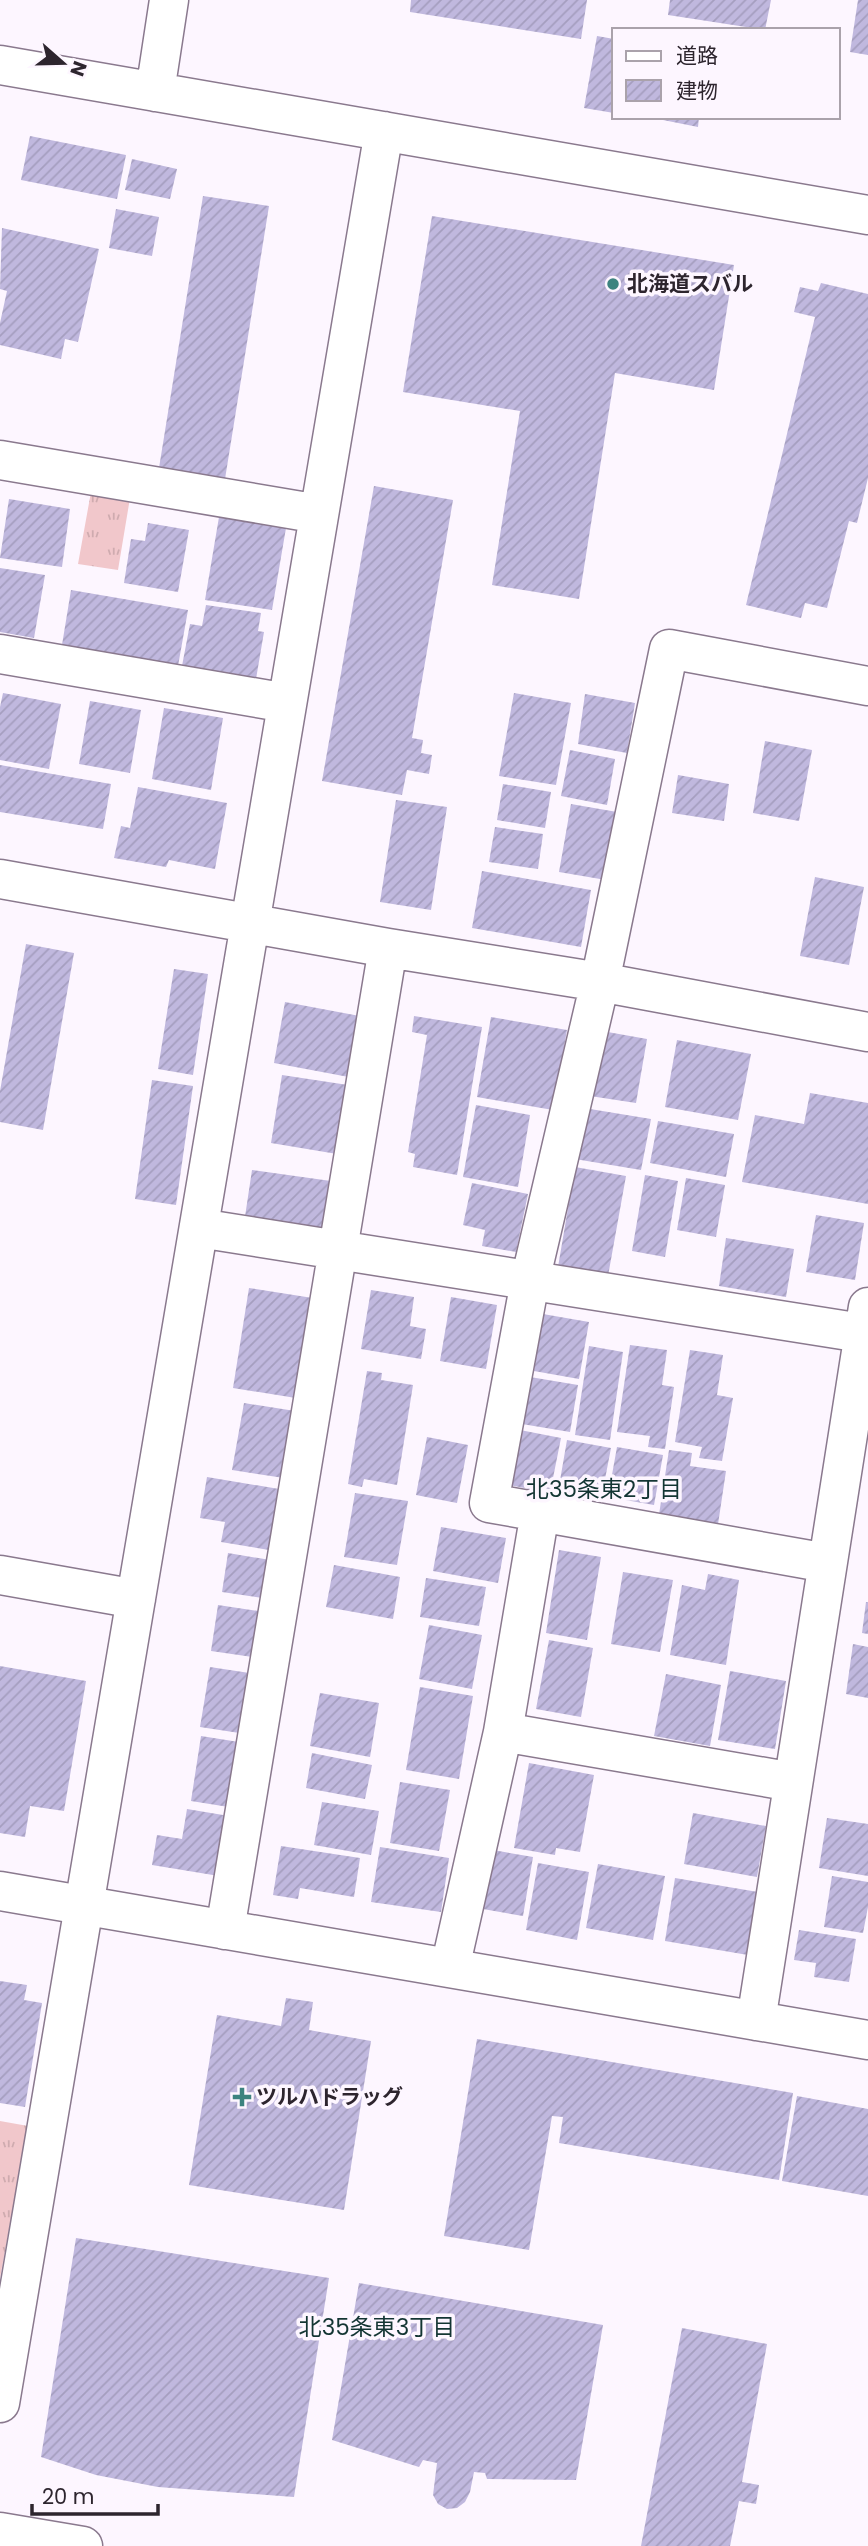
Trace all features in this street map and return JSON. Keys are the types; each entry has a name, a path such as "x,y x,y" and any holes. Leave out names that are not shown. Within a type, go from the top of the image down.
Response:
{"street":[{"path":"155,92 169,0"},
{"path":"0,65 868,215"},
{"path":"0,2403 384,131"},
{"path":"0,460 319,514"},
{"path":"827,1563 489,1503 530,1281 600,982 669,649 868,686"},
{"path":"0,654 287,703"},
{"path":"0,879 388,948 600,982 868,1032"},
{"path":"225,1930 388,948"},
{"path":"199,1228 530,1281 866,1325 756,2021"},
{"path":"450,1968 503,1732 540,1512"},
{"path":"0,1575 136,1599"},
{"path":"503,1732 793,1783"},
{"path":"0,1891 868,2040"},
{"path":"0,2532 83,2546"}],"green space":[{"path":"91,492 130,498 118,570 78,564"},
{"path":"0,2121 28,2126 0,2278"}],"building":[{"path":"411,0 587,0 581,39 410,12"},
{"path":"670,0 771,0 765,28 668,15"},
{"path":"858,0 868,0 868,55 850,52"},
{"path":"597,36 612,39 612,113 584,108"},
{"path":"658,119 699,119 698,127"},
{"path":"30,136 126,155 117,199 21,180"},
{"path":"132,159 177,169 170,199 125,190"},
{"path":"203,196 269,206 225,479 159,468"},
{"path":"116,209 159,217 152,256 109,248"},
{"path":"432,216 734,265 714,390 615,373 579,599 492,585 520,411 403,392"},
{"path":"2,228 99,249 78,342 65,339 61,359 0,345 0,323 7,291 0,289"},
{"path":"821,283 868,294 868,478 857,523 849,521 827,608 805,603 801,618 746,605 815,317 794,312 800,287 818,291"},
{"path":"374,486 453,500 412,738 423,740 421,753 432,755 429,774 407,770 402,795 322,781"},
{"path":"9,499 70,509 62,567 0,558"},
{"path":"219,517 286,528 272,610 205,600"},
{"path":"148,523 189,530 178,592 124,583 131,539 145,541"},
{"path":"0,568 45,575 34,638 0,632"},
{"path":"71,590 188,610 178,666 62,645"},
{"path":"206,605 261,613 258,631 264,632 256,679 182,666 190,624 202,626"},
{"path":"3,693 61,704 49,769 0,760 0,707"},
{"path":"514,693 571,703 556,785 499,776"},
{"path":"585,694 635,703 627,753 578,744"},
{"path":"90,701 141,710 130,773 79,764"},
{"path":"164,708 223,718 211,790 152,779"},
{"path":"765,741 812,750 799,821 753,813"},
{"path":"570,750 615,759 607,805 561,796"},
{"path":"0,765 111,784 103,829 0,812"},
{"path":"678,775 729,784 724,821 672,813"},
{"path":"503,784 551,792 545,828 497,820"},
{"path":"138,787 227,803 215,869 169,860 166,867 114,858 121,826 130,828"},
{"path":"396,800 447,807 431,910 380,902"},
{"path":"571,804 617,812 606,880 559,872"},
{"path":"495,827 543,834 538,869 489,862"},
{"path":"482,871 591,890 581,947 472,928"},
{"path":"815,877 864,887 849,965 800,956"},
{"path":"26,944 74,953 43,1130 0,1122 0,1091"},
{"path":"174,969 208,974 193,1075 158,1069"},
{"path":"285,1002 365,1017 354,1078 274,1063"},
{"path":"414,1016 482,1027 457,1175 413,1167 415,1154 408,1152 427,1035 412,1032"},
{"path":"491,1017 567,1030 553,1110 477,1097"},
{"path":"602,1031 647,1039 636,1103 590,1096"},
{"path":"677,1040 751,1054 738,1120 665,1107"},
{"path":"282,1075 348,1085 337,1154 271,1143"},
{"path":"152,1080 193,1086 176,1205 135,1199"},
{"path":"810,1093 868,1103 868,1204 742,1182 755,1115 804,1124"},
{"path":"476,1105 530,1115 518,1187 463,1177"},
{"path":"584,1108 651,1119 641,1170 575,1159"},
{"path":"658,1121 734,1134 726,1177 650,1163"},
{"path":"575,1167 626,1176 608,1276 558,1267"},
{"path":"252,1170 338,1182 329,1243 243,1230"},
{"path":"645,1175 678,1181 665,1257 632,1251"},
{"path":"686,1178 725,1185 716,1237 677,1230"},
{"path":"472,1183 528,1194 516,1252 482,1246 485,1230 463,1225"},
{"path":"816,1215 864,1223 855,1280 806,1272"},
{"path":"726,1238 794,1249 786,1297 719,1286"},
{"path":"249,1288 319,1299 302,1399 233,1388"},
{"path":"371,1290 414,1297 410,1326 426,1329 421,1359 361,1349"},
{"path":"451,1297 497,1305 486,1369 440,1361"},
{"path":"543,1314 589,1322 579,1379 534,1371"},
{"path":"630,1345 667,1350 662,1385 674,1387 665,1449 648,1447 650,1436 617,1432"},
{"path":"589,1346 623,1352 610,1440 575,1435"},
{"path":"690,1350 723,1355 717,1395 733,1398 722,1461 699,1458 702,1447 675,1442"},
{"path":"367,1371 382,1373 381,1380 413,1385 397,1485 364,1479 362,1487 348,1484"},
{"path":"530,1377 578,1385 570,1432 522,1424"},
{"path":"244,1403 295,1411 284,1478 232,1470"},
{"path":"520,1430 561,1438 550,1493 509,1485"},
{"path":"427,1437 468,1445 457,1503 416,1495"},
{"path":"567,1440 611,1448 601,1500 558,1492"},
{"path":"617,1447 663,1455 654,1505 608,1497"},
{"path":"669,1450 692,1453 690,1466 726,1471 717,1531 658,1521"},
{"path":"207,1477 285,1490 275,1551 221,1542 225,1522 200,1518"},
{"path":"355,1493 408,1501 397,1565 344,1557"},
{"path":"441,1527 506,1538 498,1583 433,1571"},
{"path":"559,1550 601,1557 587,1640 546,1633"},
{"path":"228,1553 276,1561 270,1599 222,1592"},
{"path":"334,1565 400,1577 393,1619 326,1607"},
{"path":"623,1572 673,1580 660,1652 611,1644"},
{"path":"708,1574 739,1580 726,1665 670,1655 682,1585 705,1590"},
{"path":"426,1578 486,1587 479,1626 420,1617"},
{"path":"868,1602 868,1634 862,1633"},
{"path":"218,1605 265,1612 259,1658 211,1651"},
{"path":"429,1625 482,1635 472,1689 419,1679"},
{"path":"549,1640 593,1648 581,1717 536,1709"},
{"path":"853,1644 868,1647 868,1698 846,1694"},
{"path":"0,1666 86,1681 64,1811 30,1806 25,1837 0,1833"},
{"path":"210,1667 256,1674 246,1734 200,1727"},
{"path":"730,1671 786,1681 775,1749 718,1740"},
{"path":"666,1674 721,1685 710,1746 654,1736"},
{"path":"420,1687 473,1696 459,1779 406,1770"},
{"path":"320,1693 379,1703 370,1757 310,1746"},
{"path":"201,1736 245,1743 235,1808 191,1801"},
{"path":"312,1753 372,1765 365,1799 306,1788"},
{"path":"529,1763 594,1775 580,1852 556,1848 555,1855 514,1848"},
{"path":"400,1782 450,1790 439,1851 390,1843"},
{"path":"322,1802 379,1811 371,1855 314,1845"},
{"path":"187,1809 229,1816 219,1876 152,1865 157,1835 182,1839"},
{"path":"693,1813 766,1826 757,1877 684,1864"},
{"path":"827,1818 868,1824 868,1876 819,1868"},
{"path":"281,1846 360,1858 354,1897 300,1888 298,1899 273,1895"},
{"path":"380,1847 449,1858 441,1912 371,1902"},
{"path":"493,1850 533,1857 523,1916 483,1909"},
{"path":"538,1863 589,1872 577,1940 526,1930"},
{"path":"598,1864 665,1876 653,1940 586,1928"},
{"path":"832,1876 868,1882 868,1907 863,1933 824,1927"},
{"path":"675,1878 758,1892 748,1955 665,1941"},
{"path":"799,1930 856,1939 849,1982 814,1977 816,1963 794,1960"},
{"path":"0,1981 27,1985 24,2000 42,2003 25,2107 0,2103"},
{"path":"286,1998 313,2002 309,2030 371,2041 344,2210 189,2185 217,2015 281,2026"},
{"path":"477,2039 793,2093 779,2180 559,2143 563,2117 552,2116 529,2250 444,2236"},
{"path":"797,2096 868,2109 868,2196 782,2181"},
{"path":"76,2238 329,2278 294,2497 158,2487 96,2475 41,2457"},
{"path":"359,2283 603,2325 576,2480 487,2479 485,2473 474,2472 465,2502 457,2508 447,2509 438,2504 433,2495 437,2463 423,2460 419,2467 332,2440"},
{"path":"682,2328 767,2344 742,2482 759,2485 756,2504 739,2501 730,2546 641,2546"}],"place":[{"name":"北海道スバル","path":"613,284"},
{"name":"ツルハドラッグ","path":"242,2097"}],"district":[{"name":"北35条東2丁目","path":"604,1489"},
{"name":"北35条東3丁目","path":"377,2327"}]}
